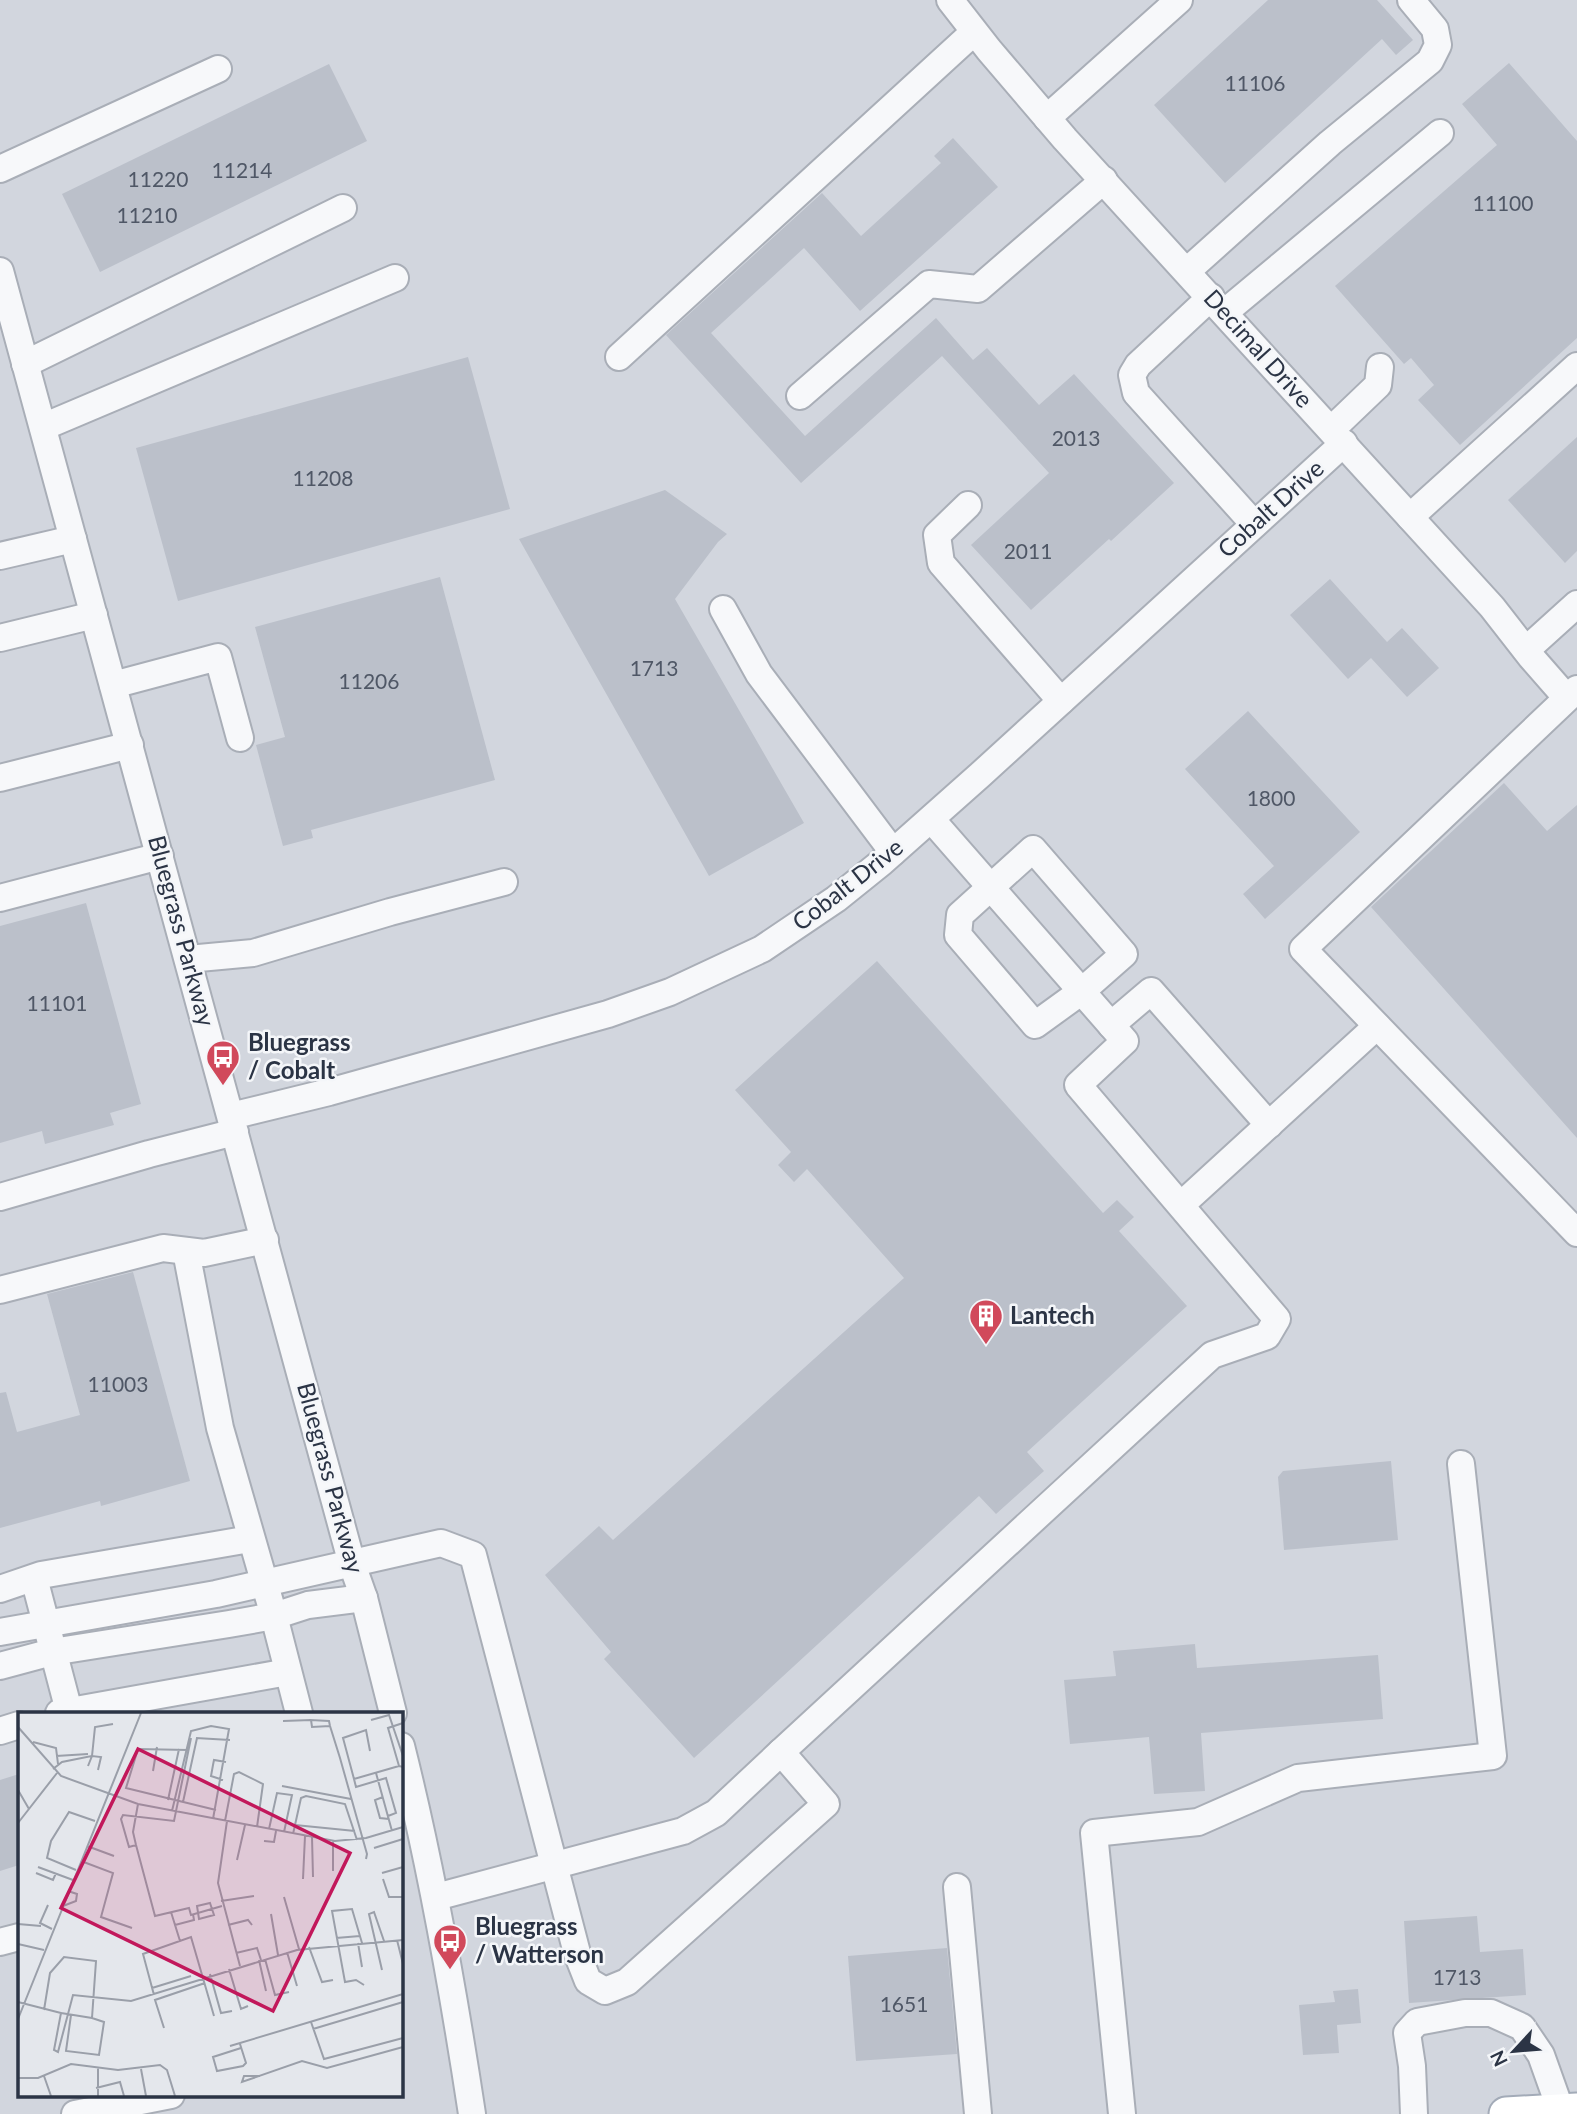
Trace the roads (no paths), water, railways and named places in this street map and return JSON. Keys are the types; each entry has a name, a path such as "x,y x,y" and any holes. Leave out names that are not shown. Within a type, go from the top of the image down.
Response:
{"main road":[{"path":"1506,2114 1569,2111"}],"street":[{"name":"Decimal Drive","path":"950,0 1047,118 1492,607 1526,650 1573,695"},
{"path":"1047,118 1179,0"},
{"path":"1187,271 1329,142 1430,61 1438,46 1435,29 1411,0"},
{"path":"619,357 974,32"},
{"path":"0,169 218,69"},
{"path":"1254,524 1136,393 1132,375 1138,365 1440,133"},
{"path":"800,396 929,284 978,289 1104,180"},
{"path":"25,364 343,208"},
{"name":"Bluegrass Parkway","path":"0,271 352,1564 364,1598 393,1712"},
{"path":"43,427 395,278"},
{"path":"1410,517 1577,366"},
{"name":"Cobalt Drive","path":"0,1197 149,1154 330,1092 608,1014 670,992 762,949 836,899 893,852 1254,524 1338,436 1378,385 1380,367"},
{"path":"968,506 937,535 941,563 1061,701"},
{"path":"0,556 73,539"},
{"path":"1526,650 1577,604"},
{"path":"723,609 760,674 893,852"},
{"path":"0,639 94,615"},
{"path":"113,685 218,657 240,738"},
{"path":"1573,695 1303,949 1577,1233"},
{"path":"0,778 130,745"},
{"path":"436,1897 683,1831 716,1813 1213,1355 1267,1336 1277,1319 1078,1085 1125,1041 931,819"},
{"path":"1033,849 1124,954 1082,991 1035,1025 958,935 960,915 990,887 1033,849"},
{"path":"0,898 160,856"},
{"path":"188,959 253,953 390,912 504,882"},
{"path":"1111,1025 1151,991 1269,1125"},
{"path":"1181,1205 1377,1026"},
{"path":"0,1290 163,1248 204,1253 264,1240"},
{"path":"186,1251 220,1428 299,1712"},
{"path":"1122,2114 1094,1833 1198,1822 1298,1778 1493,1756 1461,1464"},
{"path":"0,1589 34,1578 250,1539"},
{"path":"0,1632 264,1584 441,1543 473,1555 577,1953 588,1981 605,1991 627,1982 826,1804 781,1752"},
{"path":"34,1578 47,1623 64,1712 288,1672"},
{"path":"0,1666 52,1652 274,1616 308,1605 364,1598"},
{"path":"0,1731 18,1725"},
{"path":"402,1750 436,1897 472,2114"},
{"path":"957,1887 978,2114"},
{"path":"0,1942 18,1937"},
{"path":"1413,2114 1412,2066 1407,2033 1417,2022 1465,2012 1491,2014 1522,2027 1541,2055 1569,2111"},
{"path":"75,2114 166,2096"}],"place":[{"name":"Bluegrass / Cobalt","path":"223,1087"},
{"name":"Lantech","path":"986,1346"},
{"name":"Bluegrass / Watterson","path":"450,1971"}]}
